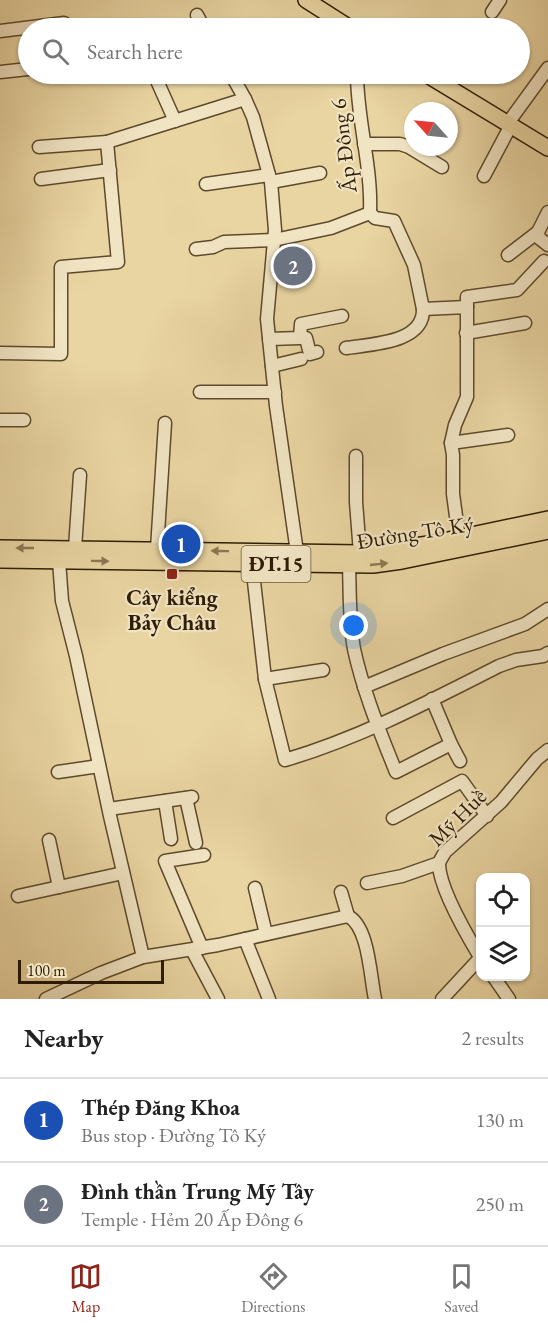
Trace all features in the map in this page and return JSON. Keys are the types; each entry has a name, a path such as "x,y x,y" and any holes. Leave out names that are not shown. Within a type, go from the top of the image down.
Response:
{"main road":[{"path":"311,1 336,18"},
{"path":"443,84 548,148"},
{"name":"Đường Tô Ký","path":"0,560 298,558 396,550 548,519"},
{"name":"Đường Tô Ký","path":"298,558 349,565 373,565 548,531"},
{"name":"Đường Tô Ký","path":"0,548 158,549 251,557"}],"street":[{"path":"492,12 500,0"},
{"path":"0,31 18,29"},
{"path":"484,176 509,124 548,68"},
{"path":"0,72 18,70"},
{"path":"158,84 175,121"},
{"path":"237,84 245,99 270,178 274,240 267,319 298,558"},
{"name":"Ấp Đông 6","path":"357,84 371,187 370,213"},
{"path":"39,147 108,142 245,99"},
{"path":"0,353 61,354 61,267 118,262 108,142"},
{"path":"364,144 400,144 442,167"},
{"path":"41,179 110,170"},
{"path":"206,184 320,173"},
{"path":"508,255 537,232 548,212"},
{"path":"196,249 213,247 224,242 274,240 331,228 370,213 375,218 394,221 414,265 423,319 418,326 396,340 346,348"},
{"path":"537,232 539,238 548,245"},
{"path":"423,309 467,302 517,290 547,260"},
{"path":"459,538 453,494 451,442 455,425 467,397 467,302"},
{"path":"317,352 310,354 307,337 301,324 342,316"},
{"path":"466,333 525,323"},
{"path":"269,339 307,337"},
{"path":"272,366 301,359"},
{"path":"200,392 275,392"},
{"path":"0,420 24,420"},
{"path":"158,549 165,423"},
{"path":"451,442 508,435"},
{"path":"356,456 356,502 360,553"},
{"path":"75,548 80,476"},
{"path":"251,557 265,679 285,760 324,748 377,725 499,666 548,653"},
{"path":"59,561 62,601 143,957"},
{"path":"349,565 354,648 364,687 396,772 451,744"},
{"path":"364,687 453,650 525,624 548,609"},
{"path":"265,679 323,670"},
{"path":"432,699 460,761"},
{"name":"Mỹ Huề","path":"476,950 459,922 442,880 439,863 445,852 487,816 537,759 548,750"},
{"path":"58,772 99,766"},
{"path":"393,818 462,781 487,816"},
{"path":"109,809 189,797 196,843"},
{"path":"165,801 171,839"},
{"path":"49,840 59,887"},
{"path":"204,855 165,861 218,999"},
{"path":"367,883 402,876 439,863"},
{"path":"18,896 123,873"},
{"path":"255,888 266,934"},
{"path":"341,892 348,916"},
{"path":"46,999 101,973 143,957 197,949 348,916 355,920 365,944 375,999"},
{"path":"245,939 269,999"},
{"path":"442,999 476,961"},
{"path":"496,981 509,999"}],"building":[{"path":"287,258 299,258 299,273 286,273"}],"place":[{"name":"Đình thần Trung Mỹ Tây","path":"293,266"},
{"name":"Thép Đăng Khoa","path":"181,544"},
{"name":"Cây kiểng Bảy Châu","path":"172,574"}]}
